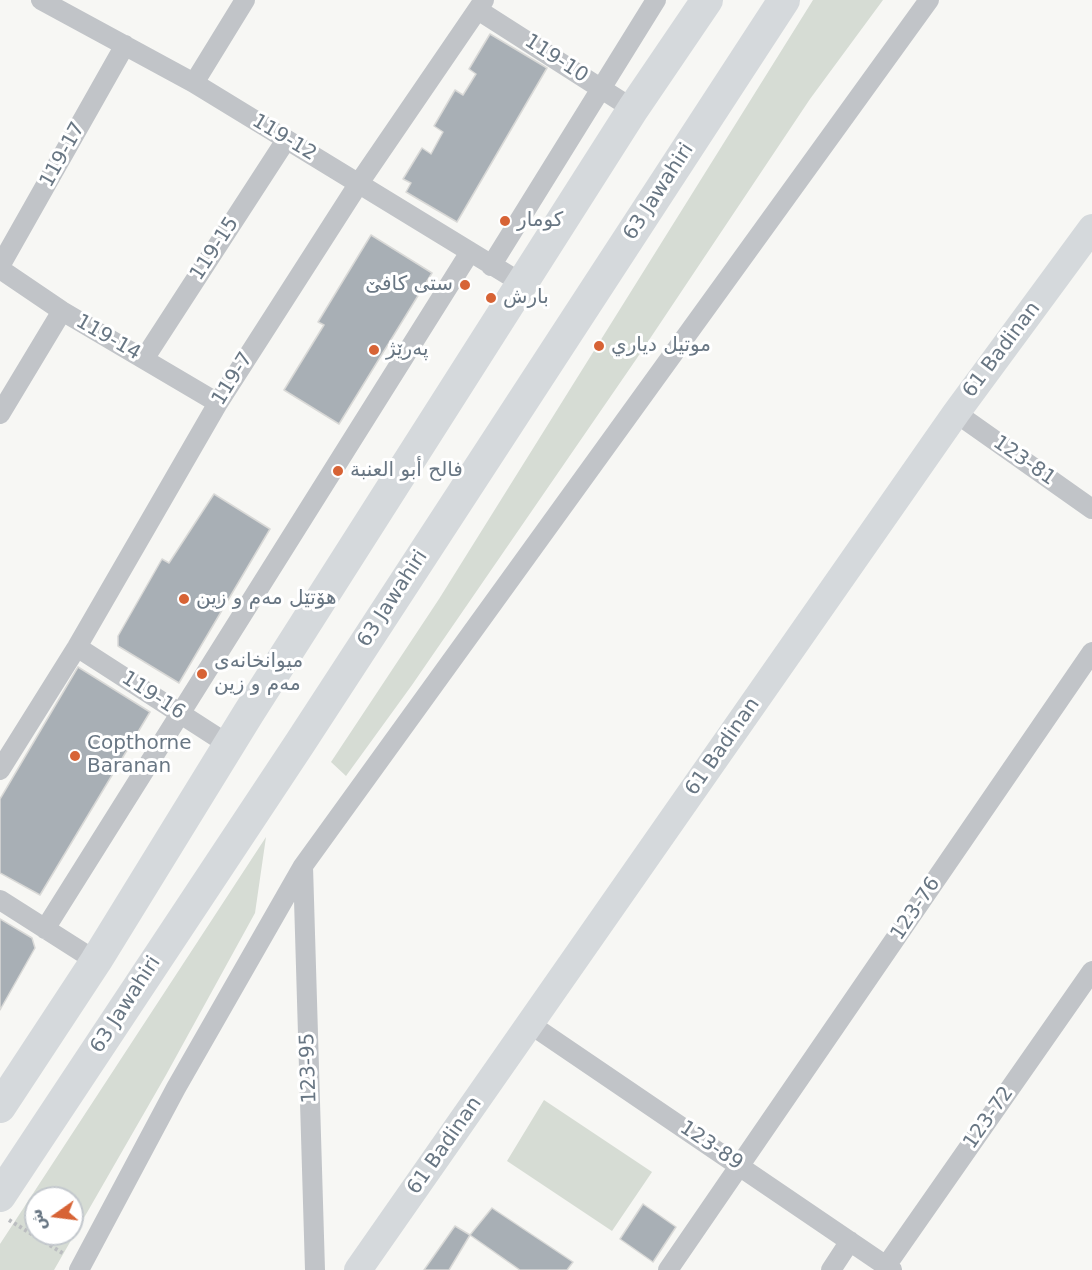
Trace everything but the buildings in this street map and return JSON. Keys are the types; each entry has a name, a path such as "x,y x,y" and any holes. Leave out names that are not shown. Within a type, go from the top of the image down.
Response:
{"main road":[{"path":"0,1107 96,961 229,745 633,109 707,0"},
{"name":"63 Jawahiri","path":"0,1196 300,742 784,0"}],"street":[{"name":"119-12","path":"40,0 194,83 523,284"},
{"path":"194,83 245,0"},
{"path":"491,266 656,0"},
{"path":"81,1268 176,1088 303,866 929,0"},
{"name":"119-10","path":"481,5 633,109"},
{"name":"119-7","path":"2,763 76,647 218,403 359,183 481,5"},
{"name":"119-17","path":"0,268 126,45"},
{"name":"119-15","path":"144,359 286,140"},
{"name":"61 Badinan","path":"358,1270 956,413 1090,236"},
{"path":"45,929 470,252"},
{"name":"119-14","path":"0,268 62,311 218,403"},
{"path":"0,414 62,311"},
{"name":"123-81","path":"956,413 1092,509"},
{"name":"119-16","path":"76,647 229,745"},
{"name":"123-76","path":"668,1270 1092,652"},
{"name":"123-95","path":"303,866 315,1270"},
{"path":"0,900 96,961"},
{"name":"123-72","path":"889,1268 1092,971"},
{"name":"123-89","path":"530,1024 889,1268"},
{"path":"831,1270 850,1241"}],"path":[{"path":"0,1214 81,1268"}],"shaded area":[{"path":"813,0 883,0 810,99 635,361 412,685 346,776 331,762 439,599"},
{"path":"266,837 255,913 84,1218 84,1186 38,1186"},
{"path":"544,1100 652,1172 612,1231 507,1161"},
{"path":"24,1207 24,1246 68,1246 54,1270 0,1270 0,1244"}],"place":[{"name":"کومار","path":"505,221"},
{"name":"ستی کافێ","path":"465,285"},
{"name":"بارش","path":"491,298"},
{"name":"موتيل دياري","path":"599,346"},
{"name":"پەرێژ","path":"374,350"},
{"name":"فالح أبو العنبة","path":"338,471"},
{"name":"هۆتێل مەم و زین","path":"184,599"},
{"name":"میوانخانەی مەم و زین","path":"202,674"},
{"name":"Copthorne Baranan","path":"75,756"}]}
